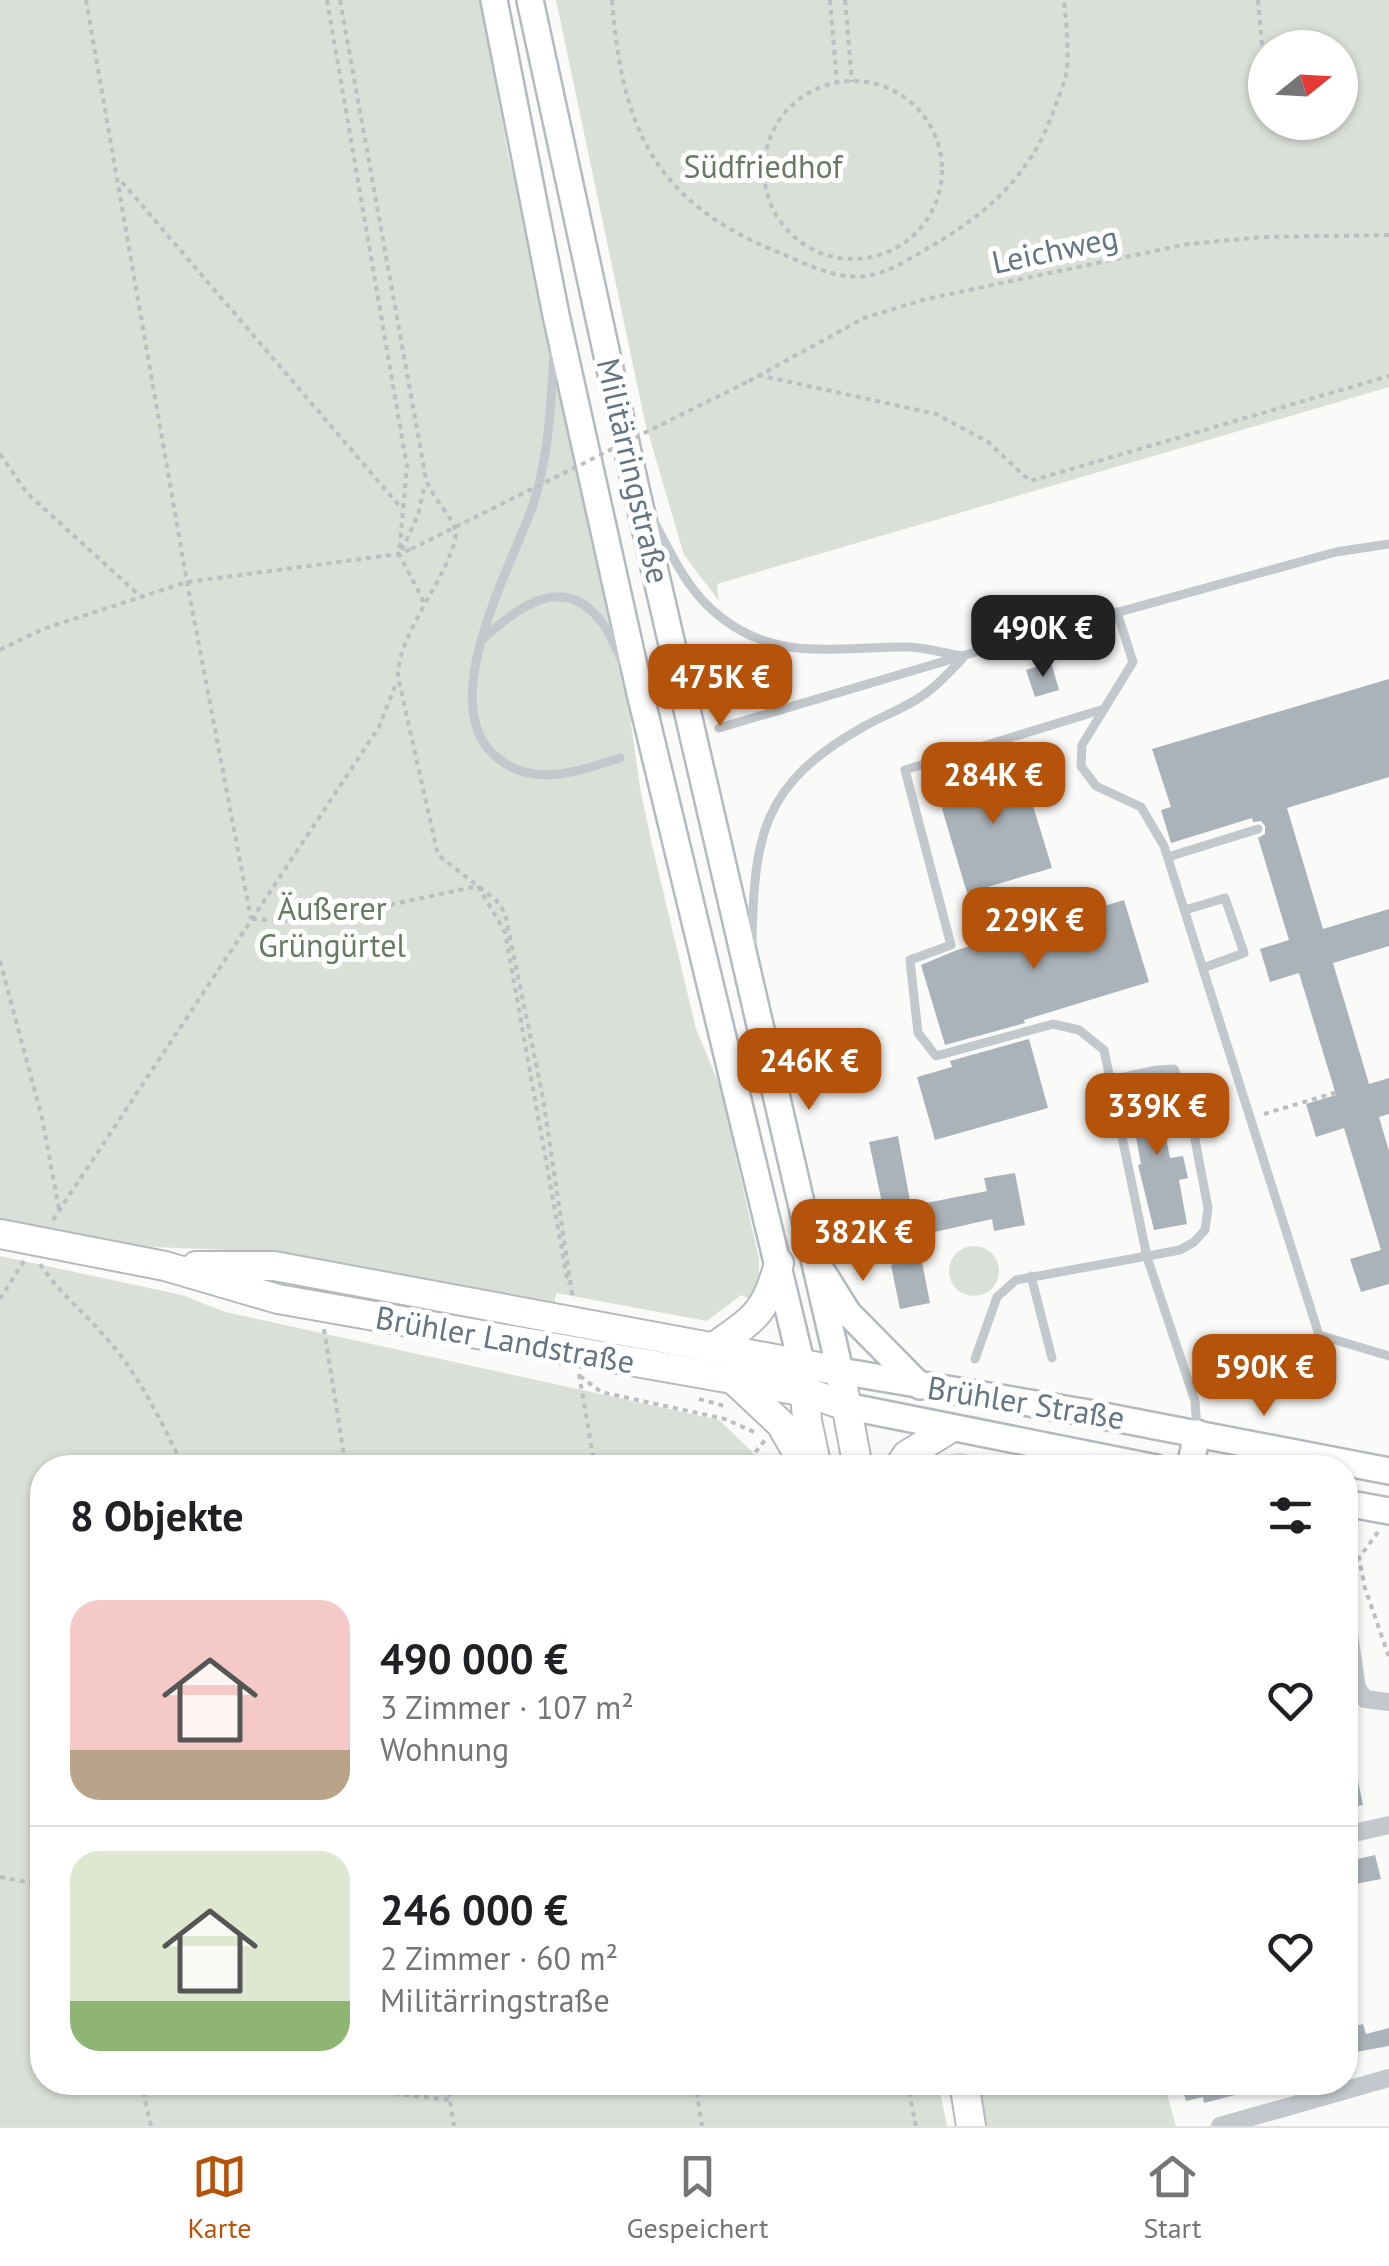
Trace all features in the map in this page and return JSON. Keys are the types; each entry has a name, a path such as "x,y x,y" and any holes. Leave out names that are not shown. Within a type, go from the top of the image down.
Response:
{"main road":[{"name":"Militärringstraße","path":"494,0 556,316 640,693 779,1263 804,1379 814,1455"},
{"name":"Militärringstraße","path":"530,0 636,489 840,1371 855,1455"},
{"name":"Brühler Landstraße","path":"0,1234 37,1250 165,1266 274,1266 714,1347 804,1379 846,1406"},
{"path":"812,1256 848,1313 920,1386"},
{"path":"714,1347 753,1320 770,1299 779,1263"},
{"name":"Brühler Landstraße","path":"165,1266 278,1299 733,1379 804,1379 840,1371"},
{"name":"Brühler Straße","path":"840,1371 1197,1433 1284,1455"},
{"path":"733,1379 781,1424 799,1455"},
{"name":"Brühler Straße","path":"846,1406 1089,1455"},
{"path":"908,1455 949,1428"},
{"path":"1193,1455 1197,1433"},
{"name":"Brühler Straße","path":"1358,1468 1389,1471"},
{"path":"1358,1508 1384,1517"},
{"path":"966,2095 972,2126"}],"street":[{"path":"1358,1690 1365,1699 1389,1702"},
{"path":"1358,1832 1389,1825"},
{"path":"1358,2087 1389,2078"},
{"path":"1220,2126 1329,2095"}],"lane":[{"path":"556,316 549,436 533,504 482,640 472,691 475,719 485,745 502,763 526,774 550,776 620,758"},
{"path":"636,489 698,594 726,621 748,634 784,648 913,647 965,656"},
{"path":"719,728 1117,612 1336,552 1389,544"},
{"path":"482,640 521,607 540,598 564,596 585,606 603,624 640,693"},
{"path":"1117,612 1133,662 1082,745 1081,766 1096,786 1141,807 1152,819 1168,857 1318,1336 1389,1356"},
{"path":"751,982 754,880 769,814 791,780 860,728 928,692 965,656"},
{"path":"1104,709 905,770 951,944 910,960 918,1033 936,1056 1053,1024 1078,1030 1104,1050 1147,1257 1195,1401 1197,1433"},
{"path":"1168,857 1258,829"},
{"path":"1184,910 1225,898 1244,953 1203,968"},
{"path":"974,1359 997,1297 1016,1280 1180,1250 1205,1230 1208,1208 1187,1098 1174,1070 1110,1080"},
{"path":"1032,1276 1052,1358"}],"path":[{"path":"86,0 187,582 251,919"},
{"path":"327,0 407,467 399,554 422,598 424,610"},
{"path":"0,1299 37,1250 379,727 398,677 402,649 443,574 456,534 452,520 431,494 426,479 340,0"},
{"path":"612,0 616,56 633,122 670,182 709,218 765,247 833,274 867,276 896,266 985,212 1021,173 1046,136 1067,72 1064,0"},
{"path":"830,0 838,83"},
{"path":"845,0 852,82"},
{"path":"1258,0 1261,30"},
{"path":"838,83 889,88 904,98 934,132 941,159 941,182 927,220 896,248 858,258 820,252 800,243 784,226 769,199 764,174 768,143 778,117 812,90 838,83"},
{"path":"119,178 403,511"},
{"name":"Leichweg","path":"0,650 43,629 187,582 399,554 749,381 864,318 926,299 1188,244 1263,236 1389,235"},
{"path":"758,376 936,414 988,442 1030,481 1389,376"},
{"path":"0,454 27,493 140,596"},
{"path":"399,554 418,515 426,479"},
{"path":"398,677 438,855 478,886 496,900 505,913 543,1098 574,1303 564,1269 505,932 478,886"},
{"path":"251,919 310,922 478,886"},
{"path":"0,961 42,1118 59,1211"},
{"path":"1250,1118 1341,1091"},
{"path":"37,1250 56,1289 108,1340 149,1397 178,1455"},
{"path":"324,1328 344,1455"},
{"path":"593,1455 580,1376 601,1392 725,1419 766,1438 753,1455"},
{"path":"1384,1517 1380,1530 1359,1558 1364,1588 1389,1657"},
{"path":"0,1877 30,1883"},
{"path":"144,2095 151,2126"},
{"path":"405,2095 450,2100"},
{"path":"449,2095 454,2126"},
{"path":"697,2095 702,2126"},
{"path":"910,2095 916,2126"}],"green space":[{"name":"Äußerer Grüngürtel","path":"0,0 480,0 508,153 619,637 652,845 696,1029 720,1086 759,1259 759,1282 753,1301 741,1295 707,1321 556,1293 554,1306 249,1251 130,1246 0,1221"},
{"name":"Südfriedhof","path":"556,0 1389,0 1389,387 717,584 719,601 684,555 645,422"},
{"path":"974,1246 992,1253 999,1271 992,1289 974,1296 956,1289 949,1271 956,1253"},
{"path":"0,1256 182,1295 225,1312 719,1420 755,1455 30,1455 30,2095 941,2095 947,2126 0,2126"},
{"path":"981,2095 1167,2095 1176,2126 986,2126"}],"building":[{"path":"1051,662 1059,690 1035,697 1026,670"},
{"path":"1389,679 1389,777 1287,808 1323,929 1389,909 1389,946 1333,963 1369,1084 1389,1078 1389,1114 1379,1117 1389,1151 1389,1284 1361,1292 1350,1259 1381,1250 1344,1128 1316,1137 1306,1104 1336,1095 1299,973 1270,982 1260,949 1289,940 1258,838 1265,834 1265,826 1252,818 1171,843 1161,810 1171,807 1152,749"},
{"path":"1019,760 1052,868 967,893 935,785"},
{"path":"1124,900 1149,982 945,1045 921,965 957,950"},
{"path":"1029,1039 1048,1108 935,1140 917,1077 952,1067 950,1061"},
{"path":"1154,1079 1170,1158 1183,1156 1188,1178 1179,1180 1187,1224 1154,1230 1138,1165 1141,1164 1126,1085"},
{"path":"898,1136 911,1206 987,1191 984,1178 1015,1173 1025,1225 994,1231 992,1219 917,1236 930,1303 900,1309 891,1265 895,1264 869,1142"},
{"path":"1358,1781 1363,1805 1358,1806"},
{"path":"1375,1855 1381,1879 1358,1883 1358,1859"},
{"path":"1363,2024 1366,2034 1389,2028 1389,2046 1358,2052 1358,2025"},
{"path":"1184,2095 1235,2095 1204,2103 1203,2097 1186,2101"}]}
